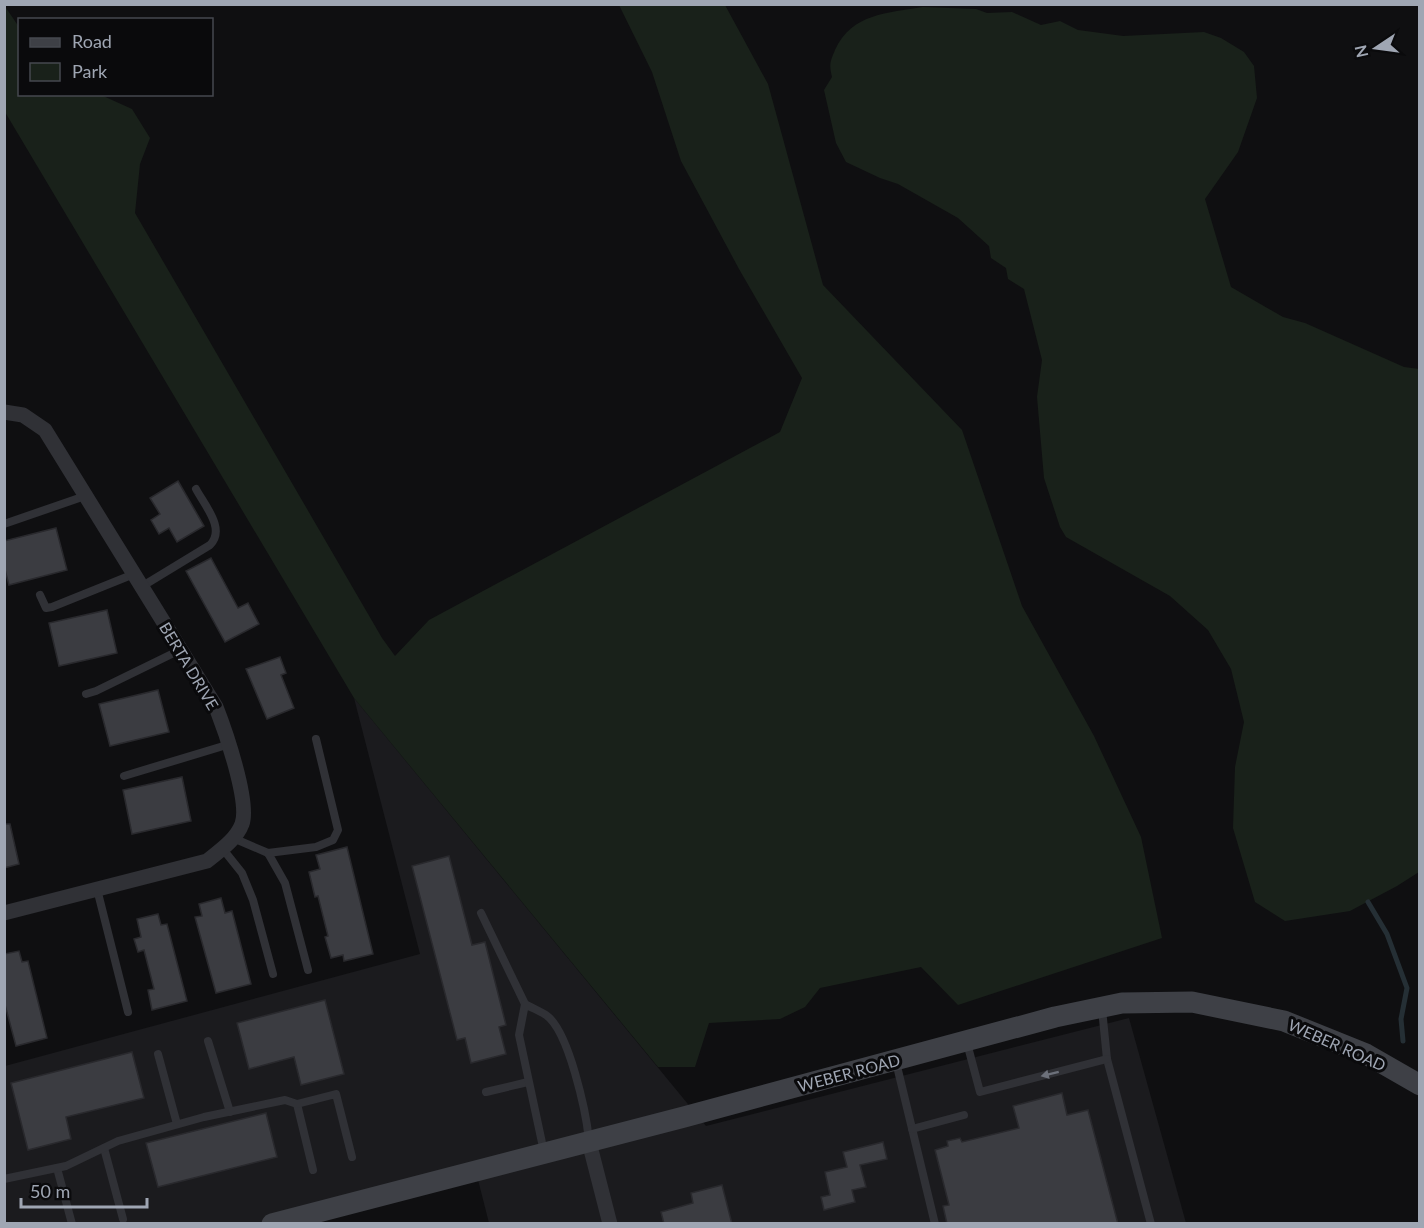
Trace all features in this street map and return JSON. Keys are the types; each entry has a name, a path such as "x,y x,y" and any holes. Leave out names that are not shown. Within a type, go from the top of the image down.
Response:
{"main road":[{"name":"WEBER ROAD","path":"272,1224 544,1154 1055,1017 1122,1003 1192,1002 1284,1021 1366,1054 1419,1085"}],"street":[{"name":"BERTA DRIVE","path":"4,412 23,415 45,430 216,707 230,744 242,797 242,823 227,843"},
{"path":"4,914 207,861 227,843"},
{"path":"589,1142 610,1224"}],"lane":[{"path":"40,596 46,608 52,607 137,580 210,545 216,540 218,534 216,526 196,489"},
{"path":"4,524 86,496"},
{"path":"86,694 180,650"},
{"path":"227,843 268,853 316,847 333,840 338,830 316,739"},
{"path":"124,776 230,744"},
{"path":"227,843 253,900 273,974"},
{"path":"268,853 285,883 308,970"},
{"path":"97,890 128,1012"},
{"path":"481,913 525,1004 548,1016 565,1043 586,1115 589,1142"},
{"path":"525,1004 519,1035 544,1154"},
{"path":"1102,1007 1107,1059 1151,1224"},
{"path":"208,1041 230,1113"},
{"path":"966,1041 980,1092 1107,1059"},
{"path":"158,1054 177,1124"},
{"path":"895,1060 935,1224"},
{"path":"486,1092 528,1082"},
{"path":"4,1179 66,1166 118,1141 177,1124 285,1100 297,1104 336,1094 352,1157"},
{"path":"297,1104 313,1170"},
{"path":"912,1129 964,1115"},
{"path":"104,1148 123,1219"},
{"path":"57,1168 72,1224"}],"shaded area":[{"path":"354,698 706,1126 1129,1018 1186,1223 489,1223 475,1168 260,1223 5,1224 5,1066 420,954"}],"green space":[{"path":"4,5 18,26 18,96 103,96 132,109 150,138 140,164 135,213 382,638 395,656 429,620 780,432 802,378 739,269 681,161 652,72 619,5 725,5 768,84 823,285 962,430 1022,606 1094,736 1141,837 1162,938 958,1005 921,967 820,988 805,1007 780,1019 709,1023 695,1067 658,1067 354,698 5,112"},
{"path":"923,7 976,9 987,13 1012,12 1041,25 1060,21 1078,30 1123,36 1204,32 1221,38 1244,52 1254,66 1257,98 1238,152 1205,199 1231,287 1283,317 1305,323 1404,367 1419,369 1419,872 1350,911 1285,921 1255,902 1233,828 1235,767 1244,722 1231,669 1208,630 1170,596 1066,537 1060,527 1044,478 1037,397 1042,360 1024,289 1008,279 1006,268 991,258 989,246 958,218 898,184 846,162 836,143 824,90 832,77 831,60 842,38 861,22 872,17"}],"building":[{"path":"178,481 204,526 177,542 169,528 159,534 151,520 160,514 150,498"},
{"path":"56,528 67,570 9,585 4,566 4,541"},
{"path":"211,558 238,608 248,603 259,624 225,642 186,571"},
{"path":"107,610 117,653 59,666 49,623"},
{"path":"280,657 286,673 281,675 294,708 267,719 246,669"},
{"path":"158,690 169,732 110,746 99,704"},
{"path":"182,777 191,821 132,834 123,790"},
{"path":"4,824 10,824 19,864 4,868"},
{"path":"347,847 373,954 344,961 343,955 331,958 318,896 315,897 309,872 320,869 316,855"},
{"path":"449,856 472,945 485,942 506,1025 499,1027 506,1054 471,1063 465,1038 457,1040 412,866"},
{"path":"221,898 225,913 232,911 251,984 216,993 195,917 202,916 199,904"},
{"path":"158,914 161,925 167,924 187,1001 152,1010 148,990 154,989 144,950 138,952 134,939 141,937 137,919"},
{"path":"19,951 22,962 28,961 47,1038 16,1046 4,1001 4,954"},
{"path":"325,1000 344,1074 301,1085 294,1057 249,1069 237,1023"},
{"path":"132,1052 144,1098 66,1117 71,1139 28,1150 11,1083"},
{"path":"1062,1093 1067,1115 1088,1110 1118,1224 947,1224 943,1206 949,1205 935,1150 948,1146 947,1141 960,1138 962,1142 1019,1128 1013,1106"},
{"path":"266,1113 277,1157 158,1187 146,1143"},
{"path":"883,1142 887,1159 860,1165 866,1187 852,1190 855,1202 824,1210 821,1197 830,1195 825,1172 847,1167 843,1152"},
{"path":"722,1185 732,1224 664,1224 661,1212 693,1203 691,1193"}],"waterway":[{"path":"1368,902 1387,934 1407,988 1401,1019 1403,1041"}]}
